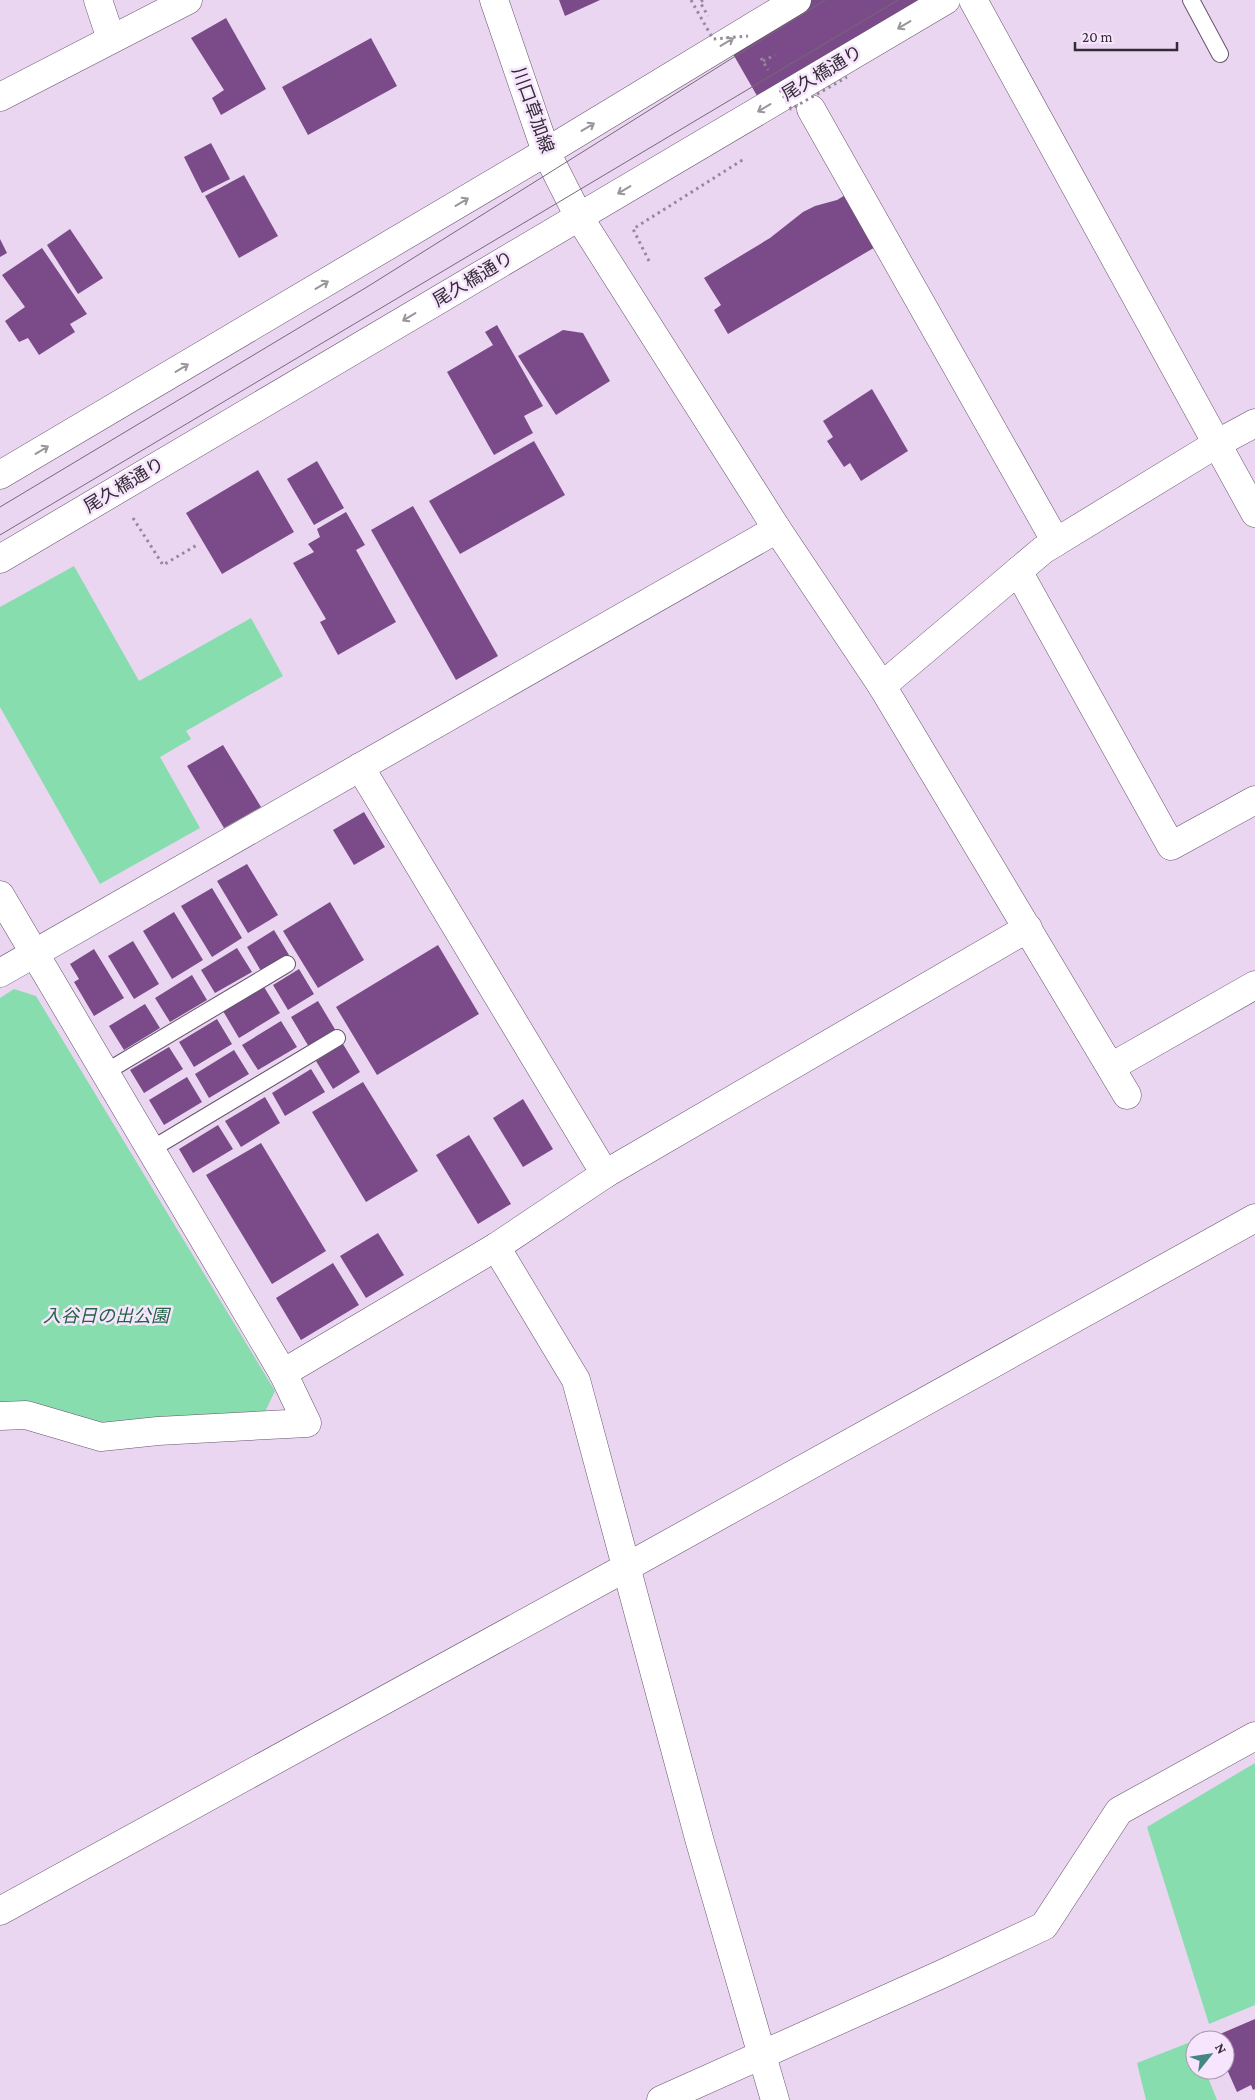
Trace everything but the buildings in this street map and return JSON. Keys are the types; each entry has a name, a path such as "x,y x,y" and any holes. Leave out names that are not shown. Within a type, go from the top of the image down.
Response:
{"street":[{"path":"98,0 111,39"},
{"path":"0,97 188,0"},
{"name":"川口草加線","path":"494,0 546,152 579,217 777,529 882,686 1127,1094"},
{"path":"0,475 546,152 796,0"},
{"name":"尾久橋通り","path":"0,559 946,0"},
{"path":"973,0 1255,513"},
{"path":"811,109 1056,542"},
{"path":"882,686 1043,550 1218,443 1255,423"},
{"path":"0,973 777,529"},
{"path":"1018,571 1171,846 1255,800"},
{"path":"360,767 605,1174"},
{"path":"0,895 283,1372 307,1423 101,1436 26,1415 0,1416"},
{"path":"283,1372 496,1247 605,1174 1028,928"},
{"path":"1111,1067 1255,985"},
{"path":"0,1912 1255,1218"},
{"path":"496,1247 576,1380 700,1842 775,2100"},
{"path":"661,2100 1044,1926 1119,1811 1255,1736"}],"lane":[{"path":"1191,0 1220,54"},
{"path":"104,1073 287,964"},
{"path":"150,1150 337,1038"}],"path":[{"path":"691,0 713,38 748,36 753,44"},
{"path":"703,0 700,2 708,16"},
{"path":"758,53 772,75"},
{"path":"763,61 774,55"},
{"path":"776,82 791,110 847,77"},
{"path":"649,261 633,229 750,155"},
{"path":"133,517 163,566 197,545"}],"green space":[{"path":"74,566 139,681 251,618 283,676 186,731 191,739 160,757 200,828 100,884 0,707 0,607"},
{"name":"入谷日の出公園","path":"14,989 36,996 275,1391 264,1414 110,1426 0,1405 0,998"},
{"path":"1255,1763 1255,2005 1209,2024 1147,1827"},
{"path":"1185,2044 1185,2080 1209,2080 1217,2100 1146,2100 1137,2063"}],"tram line":[{"path":"0,507 367,287 825,0"},
{"path":"0,535 898,0"}]}
